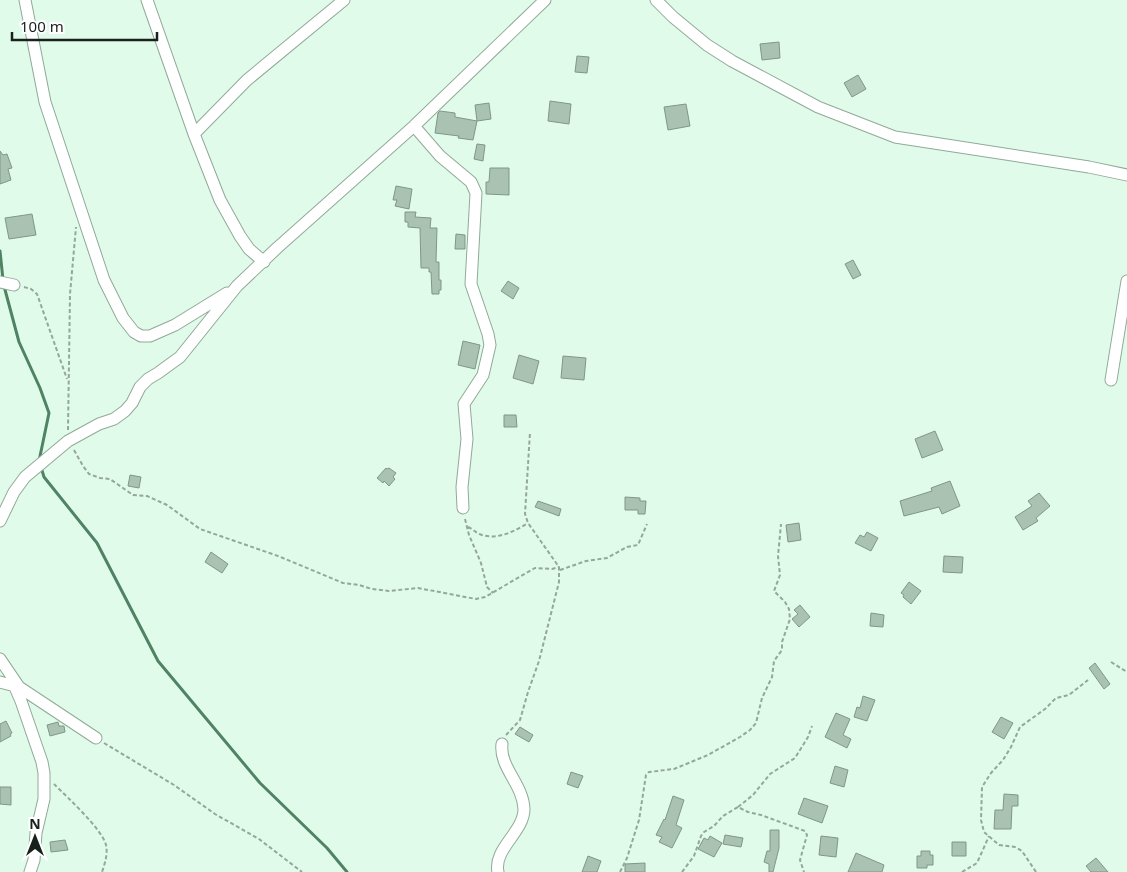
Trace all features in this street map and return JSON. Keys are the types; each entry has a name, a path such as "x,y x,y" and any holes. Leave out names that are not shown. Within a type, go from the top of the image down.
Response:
{"street":[{"path":"25,0 45,102 80,211 104,280 122,318 134,332 141,336 150,336 175,325 237,286 414,126 546,0"},
{"path":"146,0 220,200 240,236 249,248 264,262"},
{"path":"194,134 246,80 342,0"},
{"path":"656,0 707,45 732,61 818,107 894,137 1089,167 1127,175"},
{"path":"414,126 440,156 472,182 476,193 471,284 490,345 483,375 464,404 467,439 462,487 463,508"},
{"path":"1111,380 1127,281"},
{"path":"0,282 14,285"},
{"path":"0,521 14,492 25,477 68,440 99,424 114,420 125,411 132,403 140,387 148,379 180,357 237,286"},
{"path":"0,658 22,701 44,773 44,799 36,833 34,860 30,872"},
{"path":"0,682 16,686 96,738"},
{"path":"498,872 497,867 502,853 513,836 524,811 516,782 502,758 502,744"}],"path":[{"path":"80,211 74,242 68,383 68,440 89,474 110,479 133,494 147,496 167,504 200,529 278,556 343,583 389,591 418,588 476,599 485,597 535,568 560,568 586,561 608,558 627,547 638,545 647,524"},
{"path":"14,285 30,289 37,294 68,383"},
{"path":"502,744 506,736 520,720 546,634 559,582 560,568 528,523 525,514 524,504 530,432"},
{"path":"463,508 467,526 481,563 486,587 492,593"},
{"path":"467,526 483,536 495,536 510,534 528,523"},
{"path":"620,872 627,858 640,820 646,775 649,772 674,769 708,755 740,737 756,723 762,698 772,677 774,661 782,650 782,642 790,619 789,609 774,591 780,575 778,556 780,524"},
{"path":"1111,662 1127,672"},
{"path":"1036,872 1022,851 1015,847 999,844 984,832 980,820 982,787 1003,760 1020,727 1045,709 1056,698 1069,694 1088,680"},
{"path":"682,872 694,856 704,832 753,795 770,774 795,758 808,737 812,726"},
{"path":"96,738 174,785 215,814 260,839 302,872"},
{"path":"44,773 97,830 106,844 106,860 102,872"},
{"path":"738,807 805,831 807,835 800,860 804,872"},
{"path":"962,872 977,863 989,836"}],"building":[{"path":"779,42 780,58 762,60 760,44"},
{"path":"577,56 589,57 587,73 575,72"},
{"path":"858,75 866,89 852,97 844,83"},
{"path":"550,101 571,104 569,124 548,121"},
{"path":"489,103 491,119 477,121 475,105"},
{"path":"686,104 690,126 668,130 664,107"},
{"path":"440,111 455,113 455,117 477,121 473,140 435,133 438,113"},
{"path":"477,144 485,145 483,161 474,159"},
{"path":"0,151 3,155 7,154 12,168 8,169 11,180 0,184"},
{"path":"490,168 509,168 509,195 486,194 486,182 489,182"},
{"path":"396,186 412,189 409,209 395,206 397,200 393,200"},
{"path":"405,212 416,212 415,217 431,218 430,228 437,228 436,262 439,262 439,280 441,280 439,294 432,294 431,272 429,272 429,268 421,268 420,228 408,227 408,222 405,222"},
{"path":"32,214 36,235 9,239 5,218"},
{"path":"456,234 465,235 465,249 455,249"},
{"path":"853,260 861,275 853,279 845,264"},
{"path":"508,281 519,288 513,299 501,291"},
{"path":"463,341 480,345 475,369 458,365"},
{"path":"519,355 539,361 533,384 513,378"},
{"path":"563,356 586,358 584,380 561,378"},
{"path":"504,415 516,415 517,427 504,427"},
{"path":"935,431 943,450 922,458 915,439"},
{"path":"386,468 396,473 393,477 395,479 389,486 377,478"},
{"path":"130,475 141,477 139,488 128,486"},
{"path":"950,481 960,506 942,514 939,507 904,516 900,501 932,491 931,488"},
{"path":"1039,493 1050,506 1036,518 1038,521 1023,530 1015,517 1032,506 1028,501"},
{"path":"625,497 640,498 640,501 646,501 645,514 638,514 638,510 625,510"},
{"path":"538,501 561,509 559,516 535,507"},
{"path":"799,523 801,540 788,542 786,525"},
{"path":"867,532 878,538 871,551 855,543 860,535 864,537"},
{"path":"211,552 228,564 222,573 205,562"},
{"path":"944,556 963,557 962,573 943,572"},
{"path":"909,582 921,591 911,604 901,593"},
{"path":"800,605 810,617 799,627 792,619 798,614 794,610"},
{"path":"871,613 884,615 883,627 870,626"},
{"path":"1095,663 1110,684 1104,689 1089,668"},
{"path":"863,696 875,700 867,721 854,717 857,707 860,708"},
{"path":"836,713 850,719 843,735 851,739 847,748 825,737"},
{"path":"1001,717 1013,723 1004,739 992,732"},
{"path":"6,721 12,733 10,734 11,736 0,742 0,724"},
{"path":"58,722 59,726 64,726 65,732 50,736 47,725"},
{"path":"520,727 533,735 529,742 515,734"},
{"path":"835,766 848,770 844,787 830,783"},
{"path":"571,772 583,776 578,788 567,784"},
{"path":"0,787 11,787 11,805 0,804"},
{"path":"1004,794 1018,795 1018,806 1012,806 1011,829 994,829 995,810 1003,810"},
{"path":"673,796 684,800 676,825 682,828 672,848 659,842 662,837 656,835 665,820"},
{"path":"804,798 828,806 822,823 798,814"},
{"path":"770,830 779,830 779,848 773,872 769,872 769,864 764,862 767,851 770,851"},
{"path":"725,835 743,838 741,847 723,844"},
{"path":"710,836 722,843 714,857 698,849 704,838 708,840"},
{"path":"821,836 838,838 836,857 819,855"},
{"path":"65,840 68,850 51,852 50,842"},
{"path":"952,842 966,842 966,856 952,856"},
{"path":"921,851 930,851 930,855 933,855 933,865 927,865 927,868 917,868 917,856 921,856"},
{"path":"856,853 884,865 882,872 848,872"},
{"path":"588,856 601,861 597,872 582,872"},
{"path":"1096,858 1108,872 1091,872 1086,866"},
{"path":"645,863 645,872 625,872 625,864"}],"waterway":[{"path":"0,251 3,280"},
{"path":"4,286 19,342 49,413 39,461"},
{"path":"41,467 44,477 97,543 158,661 260,783 327,848 347,872"}]}
